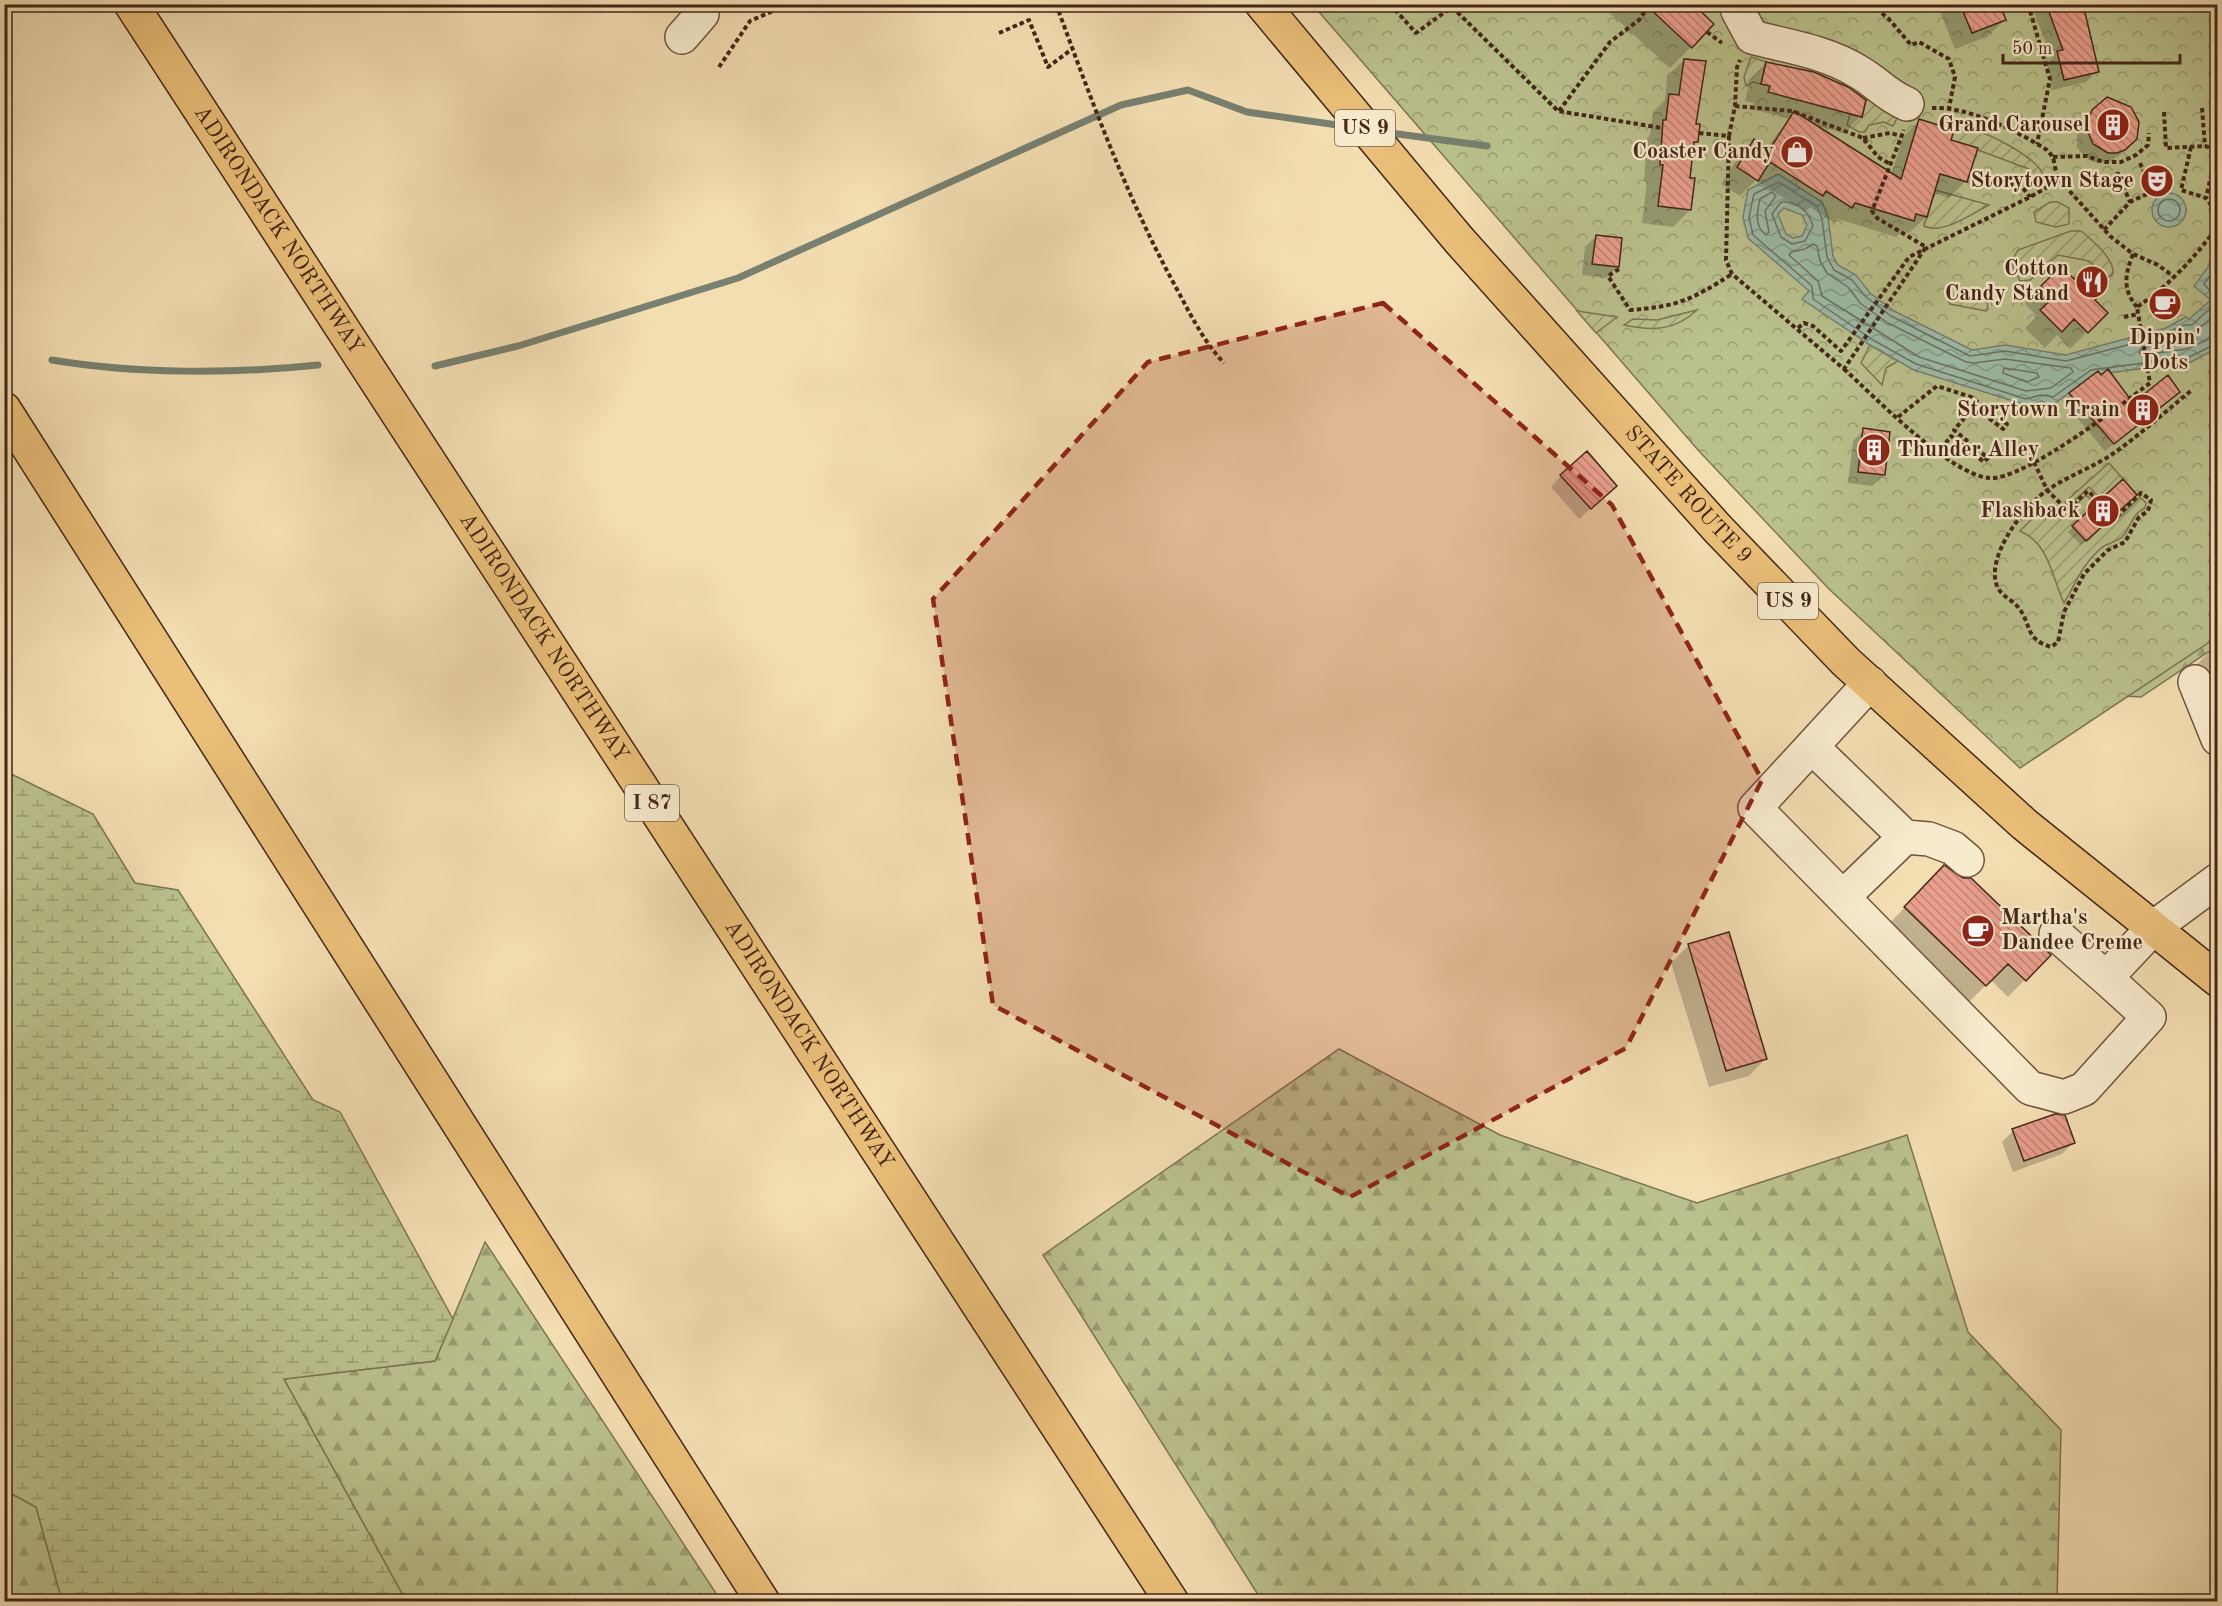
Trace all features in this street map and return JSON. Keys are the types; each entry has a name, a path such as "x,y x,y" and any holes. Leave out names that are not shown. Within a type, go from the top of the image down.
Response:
{"main road":[{"name":"ADIRONDACK NORTHWAY","path":"131,4 1172,1602"},
{"name":"STATE ROUTE 9","path":"1262,4 1467,249 1717,528 1870,683 2024,824 2217,980"},
{"path":"4,409 763,1602"}],"lane":[{"path":"1741,22 1858,71 1888,96 1910,107"},
{"path":"2195,682 2217,739"},
{"path":"1870,683 1755,808 1844,896 2030,1088 2064,1096 2084,1089 2149,1017 2056,934"},
{"path":"1812,747 1905,837 1929,839 1953,848 1967,860"},
{"path":"1844,896 1905,837"},
{"path":"2106,978 2153,928 2217,880"}],"path":[{"path":"719,67 750,21 789,4"},
{"path":"1056,4 1105,138 1154,247 1208,346 1224,363"},
{"path":"1390,4 1416,33 1454,6 1558,111 1662,128"},
{"path":"1870,4 1888,18 1911,45 1919,42 1949,59 1954,77 1949,108"},
{"path":"2028,4 2050,79 2037,144"},
{"path":"1558,111 1611,42 1639,20 1648,8"},
{"path":"999,33 1029,20 1048,67 1072,49"},
{"path":"1741,22 1735,106 1729,136 1726,260 1732,274 1798,328 1939,452 1970,473 1991,478 2009,474 2034,462 2091,428 2150,383 2150,370 2137,307 2125,287 2127,271 2133,254"},
{"path":"1735,106 1792,111 1863,138 1878,157 1890,164"},
{"path":"1926,247 1877,218 1872,211 1910,107 1949,108 1976,115 2037,144 2053,157 2057,177 2104,230 2133,254 2158,265 2173,276"},
{"path":"2202,108 2205,146"},
{"path":"2164,112 2166,148 2205,146 2217,150 2206,198"},
{"path":"1699,133 1729,136"},
{"path":"1863,138 1890,133 1901,136"},
{"path":"2053,157 2087,156 2103,162 2121,162 2136,155 2148,144 2149,133"},
{"path":"2191,147 2181,190 2206,198 2211,205 2217,202"},
{"path":"2104,230 2130,202 2153,191 2139,161"},
{"path":"2117,172 2130,202"},
{"path":"1973,173 2023,188 2030,197"},
{"path":"1798,328 1804,323 1813,326 1841,351 1909,257 2030,197 2046,188 2057,177"},
{"path":"2137,307 2157,294 2199,251 2217,226"},
{"path":"1844,369 1889,306 1926,247"},
{"path":"1618,268 1608,276 1630,310 1665,308 1700,295 1732,274"},
{"path":"2124,317 2138,314"},
{"path":"1898,417 1937,386 1971,397 2007,424 2003,429 1974,407 1954,430 1988,458 1984,462 1951,436 1939,452"},
{"path":"2111,519 2141,493 2151,500 2148,511 2139,517 2125,542 2108,550 2084,574 2064,612 2058,642 2051,648 2033,639 2019,608 2006,599 1998,588 1994,573 2004,540 2047,490 2113,454 2192,390"},
{"path":"2034,462 2047,490 2067,510 2088,491 2098,501"}],"highlighted area":[{"path":"1383,303 1612,505 1762,780 1626,1048 1350,1197 993,1005 933,599 1148,362"}],"green space":[{"path":"1313,5 2217,5 2217,637 2020,768 1829,589 1698,450"},
{"path":"1751,57 1766,62 1761,84 1753,82 1746,86 1744,77"},
{"path":"1868,92 1900,112 1893,126 1884,122 1869,125 1865,132 1859,132 1847,125 1850,114 1862,117"},
{"path":"1954,130 1972,130 2001,141 2032,161 2043,175 2037,182 2030,181 2027,175 2029,169 1951,140"},
{"path":"1935,190 1989,205 1948,226 1932,228 1924,226"},
{"path":"2050,202 2058,202 2069,208 2069,224 2056,227 2036,222 2034,212"},
{"path":"2071,231 2081,231 2107,256 2113,268 2113,274 2109,277 2104,276 2089,261 2058,255 2030,280 2020,281 2011,262 2018,250"},
{"path":"1974,288 1987,302 1986,311 1950,304 1948,299"},
{"path":"1697,310 1680,322 1663,328 1624,325 1633,319 1657,320"},
{"path":"1577,311 1617,317 1596,333"},
{"path":"1870,345 1898,361 1886,368 1882,385 1861,363"},
{"path":"2109,463 2123,479 2101,499 2089,487 2068,506 2065,502"},
{"path":"2086,495 2095,504 2072,526 2087,541 2109,520 2113,524 2140,497 2146,503 2145,508 2136,514 2122,537 2101,548 2089,561 2064,603 2044,552 2030,536 2020,531 2044,507 2059,507 2067,514"},
{"path":"2217,541 2217,646 2141,697 2125,696"},
{"path":"5,771 93,814 135,883 178,890 313,1100 340,1112 453,1319 435,1361 284,1379 406,1601 62,1601 36,1507 5,1490"},
{"path":"1339,1049 1500,1135 1697,1203 1907,1135 1968,1332 2061,1430 2057,1601 1262,1601 1043,1255"},
{"path":"485,1242 721,1601 406,1601 284,1379 435,1361"},
{"path":"4,1490 36,1507 62,1601 5,1601"}],"water":[{"path":"1778,174 1822,202 1828,217 1833,256 1838,265 1856,275 1870,293 1894,311 1972,350 2005,345 2066,355 2166,328 2186,317 2189,319 2211,300 2194,286 2217,255 2217,348 2191,362 2093,375 2051,406 2042,401 2026,405 1914,370 1870,345 1802,299 1809,291 1748,238 1743,217 1748,190","holes":["1784,208 1802,215 1807,225 1802,236 1793,238 1786,234 1778,214"]},
{"path":"2169,193 2181,198 2186,210 2181,222 2169,227 2157,222 2152,210 2157,198"}],"building":[{"path":"1645,4 1693,4 1714,24 1692,48"},
{"path":"1960,4 2000,4 2006,20 1972,33"},
{"path":"2046,4 2083,4 2099,72 2064,80 2057,51 2063,50"},
{"path":"1684,59 1706,61 1696,124 1700,124 1698,142 1694,142 1690,178 1695,178 1691,210 1658,206 1663,165 1660,165 1663,120 1666,120 1669,94 1679,95"},
{"path":"1766,62 1814,72 1848,87 1866,100 1862,117 1768,92 1770,86 1761,84"},
{"name":"Grand Carousel","path":"2107,97 2131,107 2139,122 2137,139 2125,150 2117,153 2108,153 2093,144 2086,127 2092,110"},
{"path":"1794,111 1901,179 1919,119 1954,130 1951,140 1978,148 1967,182 1940,174 1927,217 1916,214 1914,221 1855,203 1852,208 1826,191 1823,196 1770,162 1758,181 1737,167 1754,139 1770,149"},
{"path":"1596,235 1622,238 1619,267 1592,264"},
{"path":"2061,266 2074,279 2083,271 2104,291 2095,300 2108,313 2088,333 2074,319 2062,332 2040,310 2053,298 2041,286"},
{"path":"2108,369 2133,403 2168,375 2180,392 2114,444 2069,393 2098,371 2101,375"},
{"name":"Thunder Alley","path":"1863,428 1890,432 1885,475 1858,472"},
{"path":"1587,451 1617,486 1591,509 1560,475"},
{"name":"Flashback","path":"2123,479 2137,495 2086,541 2072,526"},
{"name":"Martha's Dandee Creme","path":"1944,865 1963,878 1971,878 2051,955 2026,981 2008,964 1986,986 1904,907"},
{"path":"1729,932 1767,1059 1726,1071 1688,944"},
{"path":"2055,1114 2065,1115 2075,1143 2024,1161 2012,1129"}],"waterway":[{"path":"435,366 518,346 738,278 1121,105 1188,90 1247,112 1351,127"},
{"path":"1383,132 1487,146"},
{"path":"52,360 117,368 185,371 253,370 318,365"}],"place":[{"name":"Grand Carousel","path":"2113,125"},
{"name":"Coaster Candy","path":"1797,152"},
{"name":"Storytown Stage","path":"2157,181"},
{"name":"Cotton Candy Stand","path":"2092,282"},
{"name":"Dippin' Dots","path":"2165,304"},
{"name":"Storytown Train","path":"2143,410"},
{"name":"Thunder Alley","path":"1874,450"},
{"name":"Flashback","path":"2103,511"},
{"name":"Martha's Dandee Creme","path":"1978,931"}]}
